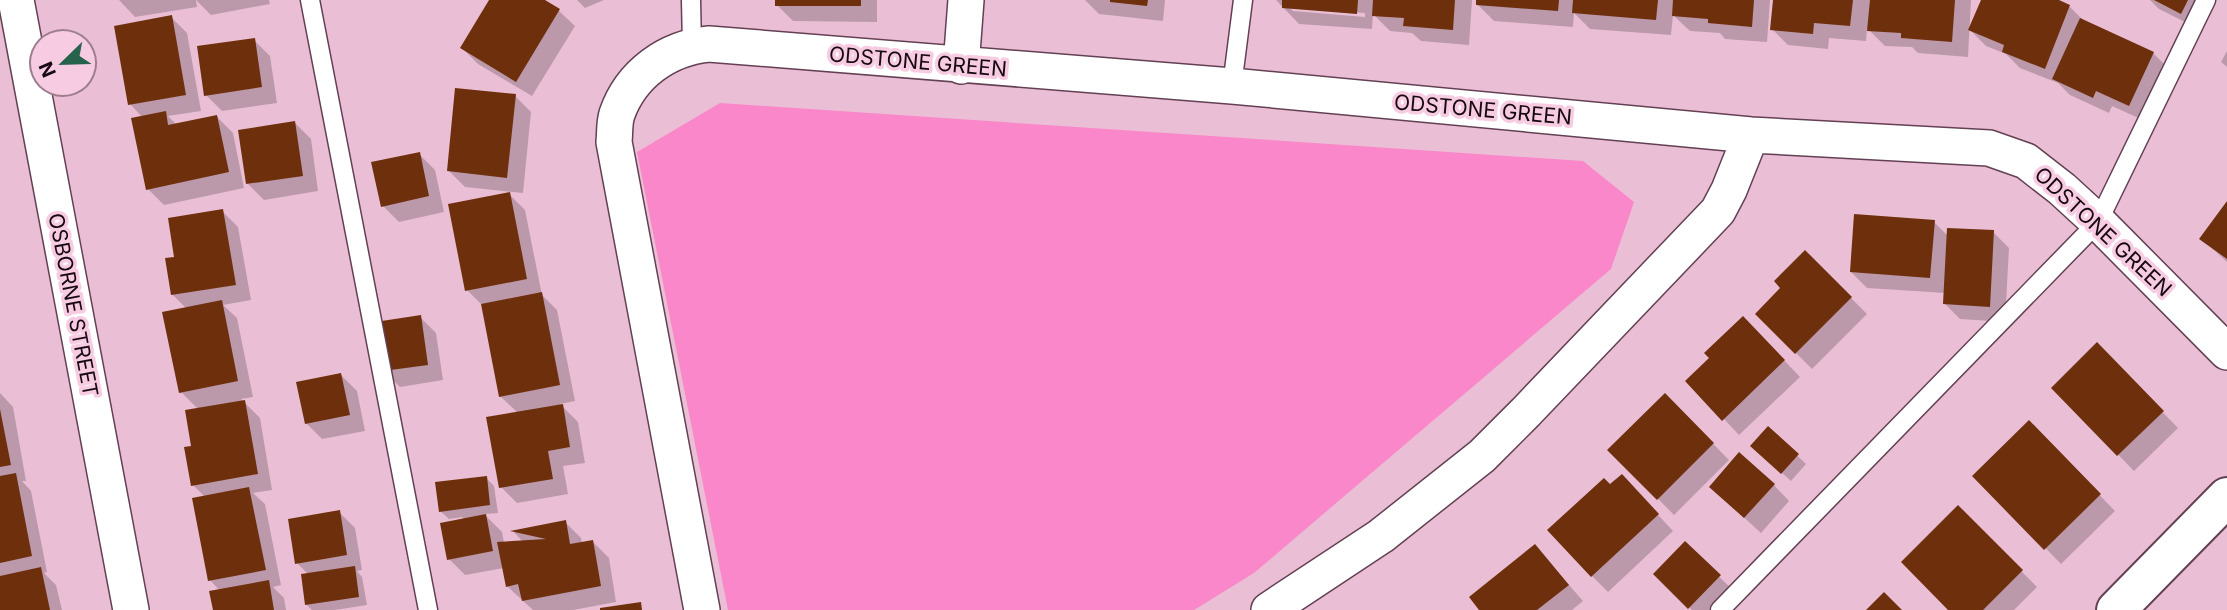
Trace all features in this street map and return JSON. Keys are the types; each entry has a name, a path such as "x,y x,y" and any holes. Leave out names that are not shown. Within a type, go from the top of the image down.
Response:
{"street":[{"name":"OSBORNE STREET","path":"16,0 131,610"},
{"path":"961,66 966,0"},
{"name":"ODSTONE GREEN","path":"702,610 614,142 617,116 642,74 660,60 692,46 709,44 1233,86 1751,135 1989,148 2026,161 2098,222 2227,352"},
{"path":"1269,610 1391,529 1482,456 1718,211 1730,190 1751,135"},
{"path":"2116,610 2227,497"}],"lane":[{"path":"310,0 428,610"},
{"path":"691,0 692,46"},
{"path":"1233,86 1243,0"},
{"path":"1720,610 2098,222 2206,0"}],"shaded area":[{"path":"720,103 1583,161 1634,202 1611,269 1254,573 1194,610 728,610 637,152"}],"building":[{"path":"489,0 545,0 560,9 516,82 460,48"},
{"path":"775,0 861,0 861,6 775,6"},
{"path":"1110,0 1148,0 1147,6"},
{"path":"1282,0 1358,0 1357,14 1282,8"},
{"path":"1373,0 1455,0 1453,30 1403,26 1404,18 1372,16"},
{"path":"1476,0 1559,0 1558,11 1476,5"},
{"path":"1573,0 1658,0 1656,20 1572,13"},
{"path":"1673,0 1754,0 1752,27 1672,16"},
{"path":"1773,0 1853,0 1850,26 1814,23 1813,34 1770,30"},
{"path":"1870,0 1955,0 1952,42 1901,38 1901,33 1867,31"},
{"path":"1981,0 2059,0 2070,5 2045,69 2002,52 2004,45 1968,30"},
{"path":"2154,0 2188,0 2181,14"},
{"path":"172,15 186,95 128,105 114,26"},
{"path":"2080,18 2154,52 2129,106 2096,91 2093,98 2052,79"},
{"path":"255,38 262,87 204,96 197,46"},
{"path":"455,88 516,94 507,178 447,171"},
{"path":"166,111 168,125 217,115 229,172 146,190 131,118"},
{"path":"295,121 303,176 246,184 238,130"},
{"path":"420,152 429,196 381,207 371,162"},
{"path":"510,192 527,279 465,291 448,204"},
{"path":"2227,201 2227,259 2199,239"},
{"path":"223,209 236,285 171,295 165,258 174,257 168,218"},
{"path":"1854,214 1935,220 1930,278 1850,272"},
{"path":"1947,228 1994,230 1990,307 1943,304"},
{"path":"1805,250 1852,297 1795,354 1755,314 1780,288 1774,281"},
{"path":"542,292 560,385 499,397 481,304"},
{"path":"222,300 238,381 179,393 162,312"},
{"path":"421,315 428,365 383,371 375,322"},
{"path":"1743,316 1785,360 1722,421 1685,381 1709,358 1704,353"},
{"path":"2097,342 2164,411 2117,456 2051,388"},
{"path":"341,373 350,415 305,424 296,382"},
{"path":"1665,393 1714,443 1657,500 1607,450"},
{"path":"245,400 258,474 191,486 184,447 191,446 185,410"},
{"path":"563,404 570,447 548,451 553,479 499,488 486,417"},
{"path":"0,409 11,465 0,467"},
{"path":"2029,420 2101,494 2044,550 1972,476"},
{"path":"1768,426 1799,454 1781,474 1750,446"},
{"path":"1739,452 1775,484 1744,518 1709,487"},
{"path":"16,473 32,556 0,563 0,476"},
{"path":"1622,474 1659,514 1591,577 1547,530 1604,478 1610,484"},
{"path":"487,476 490,505 439,512 435,482"},
{"path":"249,487 266,570 208,581 192,498"},
{"path":"1958,505 2023,570 1983,610 1948,610 1901,562"},
{"path":"340,510 347,555 295,564 288,519"},
{"path":"486,514 493,551 447,560 440,523"},
{"path":"566,520 570,544 593,540 601,586 522,601 518,584 506,587 497,542 546,539 510,531"},
{"path":"1685,541 1721,575 1688,609 1653,574"},
{"path":"1535,544 1569,585 1537,610 1479,610 1469,597"},
{"path":"355,566 359,597 305,605 301,574"},
{"path":"41,567 50,610 0,610 0,576"},
{"path":"269,580 274,610 213,610 209,591"},
{"path":"1884,592 1902,610 1866,610"},
{"path":"641,602 642,610 600,610 600,608"}]}
